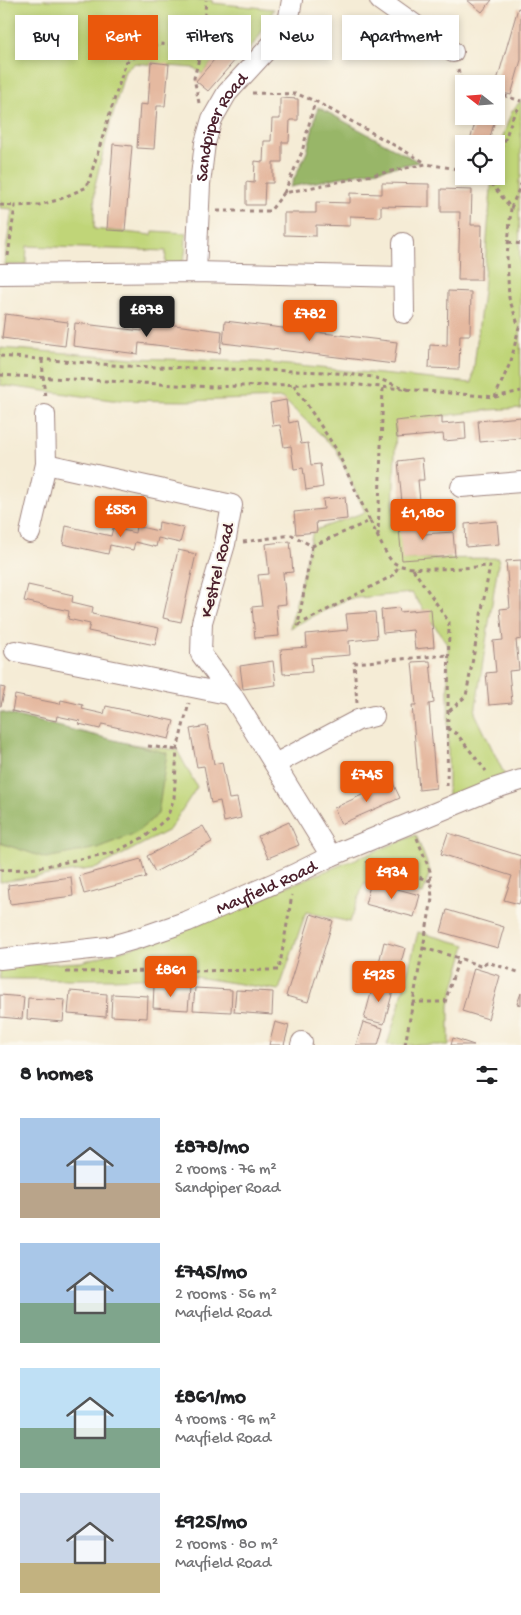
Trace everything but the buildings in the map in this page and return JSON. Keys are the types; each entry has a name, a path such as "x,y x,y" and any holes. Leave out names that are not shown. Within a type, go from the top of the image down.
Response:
{"street":[{"name":"Sandpiper Road","path":"196,272 200,184 205,143 212,119 227,93 274,44 284,30 292,0"},
{"path":"380,0 401,15"},
{"path":"403,243 404,313"},
{"path":"3,274 196,272 403,277"},
{"path":"30,533 46,464 45,414"},
{"name":"Kestrel Road","path":"46,464 232,505 225,544 202,622 201,654 232,695 331,856"},
{"path":"461,487 521,482"},
{"path":"15,651 232,695"},
{"path":"275,764 366,718"},
{"name":"Mayfield Road","path":"0,958 108,947 140,938 188,921 331,856 493,789 521,780"}],"path":[{"path":"205,15 206,0"},
{"path":"0,205 39,205 58,200 86,187 126,62 159,44 168,45"},
{"path":"199,60 194,78 200,108"},
{"path":"227,93 297,94 315,101 426,164"},
{"path":"505,96 521,101"},
{"path":"200,212 270,211 284,193 302,152 315,101"},
{"path":"505,139 514,114 521,106"},
{"path":"284,193 426,164 455,169"},
{"path":"495,397 511,361 520,329 509,298 507,258 511,208 521,184"},
{"path":"492,185 511,208"},
{"path":"3,274 16,206"},
{"path":"508,242 521,244"},
{"path":"0,356 125,366 327,372 373,377 416,391"},
{"path":"42,360 45,414"},
{"path":"0,375 212,387 336,383 495,397 521,391"},
{"path":"294,385 336,450 391,561 399,566 413,569 490,566 466,696 447,713"},
{"path":"378,537 384,388"},
{"path":"312,546 370,521"},
{"path":"225,544 292,535 312,546"},
{"path":"312,546 298,625 392,576 399,566"},
{"path":"413,569 449,622 447,792"},
{"path":"366,718 354,663 448,655"},
{"path":"0,870 32,869 115,852 146,836 167,818 174,798 176,750 193,687"},
{"path":"447,728 457,734 488,774 493,789"},
{"path":"148,746 176,750"},
{"path":"405,1045 412,1002 430,919 432,899 430,871 412,824"},
{"path":"361,860 431,881"},
{"path":"61,971 279,970 293,892"},
{"path":"423,948 480,966 487,962 521,973"},
{"path":"412,1002 446,1002 459,958"}],"green space":[{"path":"0,0 212,0 212,3 274,9 271,15 261,15 261,33 251,47 251,15 168,15 168,60 214,60 202,74 194,68 135,63 125,71 95,185 94,229 152,235 153,231 186,233 185,256 181,263 165,265 166,251 27,246 26,265 4,265 12,209 0,208"},
{"path":"521,100 521,177 519,181 521,408 489,410 396,422 393,513 400,514 404,559 499,558 475,713 509,784 448,808 448,645 412,593 347,599 290,628 313,531 365,512 336,449 282,398 187,401 112,400 0,385 0,348 134,358 258,362 472,383 483,291 491,185 505,185 505,135 503,135 511,113"},
{"path":"318,107 419,162 290,187 307,152"},
{"path":"0,712 167,753 158,814 136,833 97,848 46,858 0,843"},
{"path":"0,724 77,737 177,750 197,787 169,830 97,868 0,882"},
{"path":"416,835 430,871 423,894 364,883 350,922 306,912 279,990 188,976 113,979 0,979 0,966 81,962 168,937 273,892"},
{"path":"418,932 466,945 449,1005 449,1045 387,1045 399,1006"}]}
